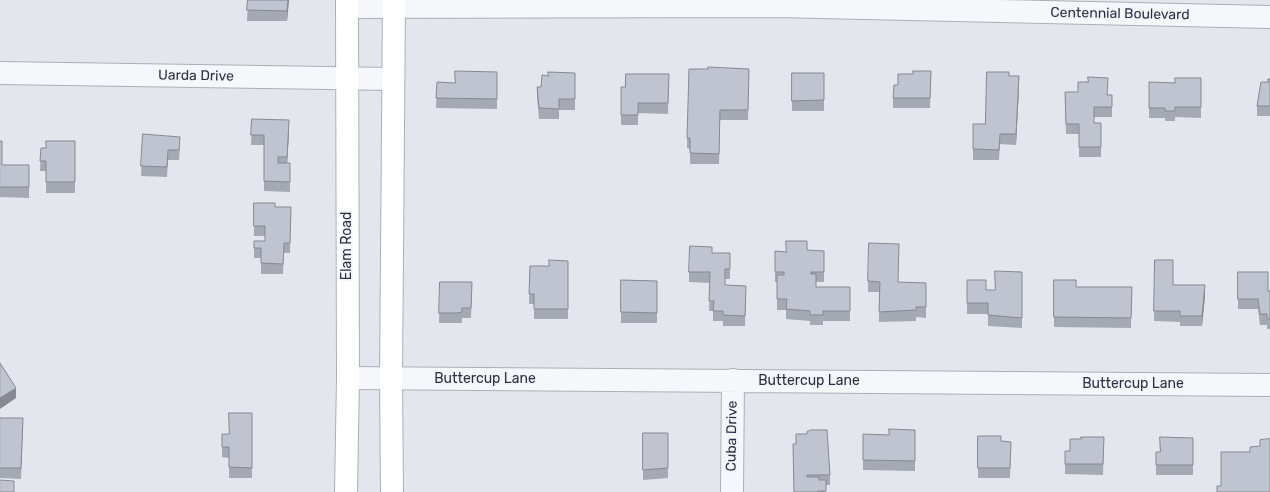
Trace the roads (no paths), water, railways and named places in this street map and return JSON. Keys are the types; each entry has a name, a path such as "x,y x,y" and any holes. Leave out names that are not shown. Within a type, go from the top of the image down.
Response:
{"main road":[{"name":"Elam Road","path":"346,492 348,378 347,4"},
{"path":"392,492 391,379 394,4"}],"street":[{"name":"Centennial Boulevard","path":"347,4 775,6 1270,17"},
{"name":"Uarda Drive","path":"0,73 393,80"},
{"name":"Buttercup Lane","path":"348,378 1270,385"},
{"name":"Cuba Drive","path":"732,492 733,380"}]}
